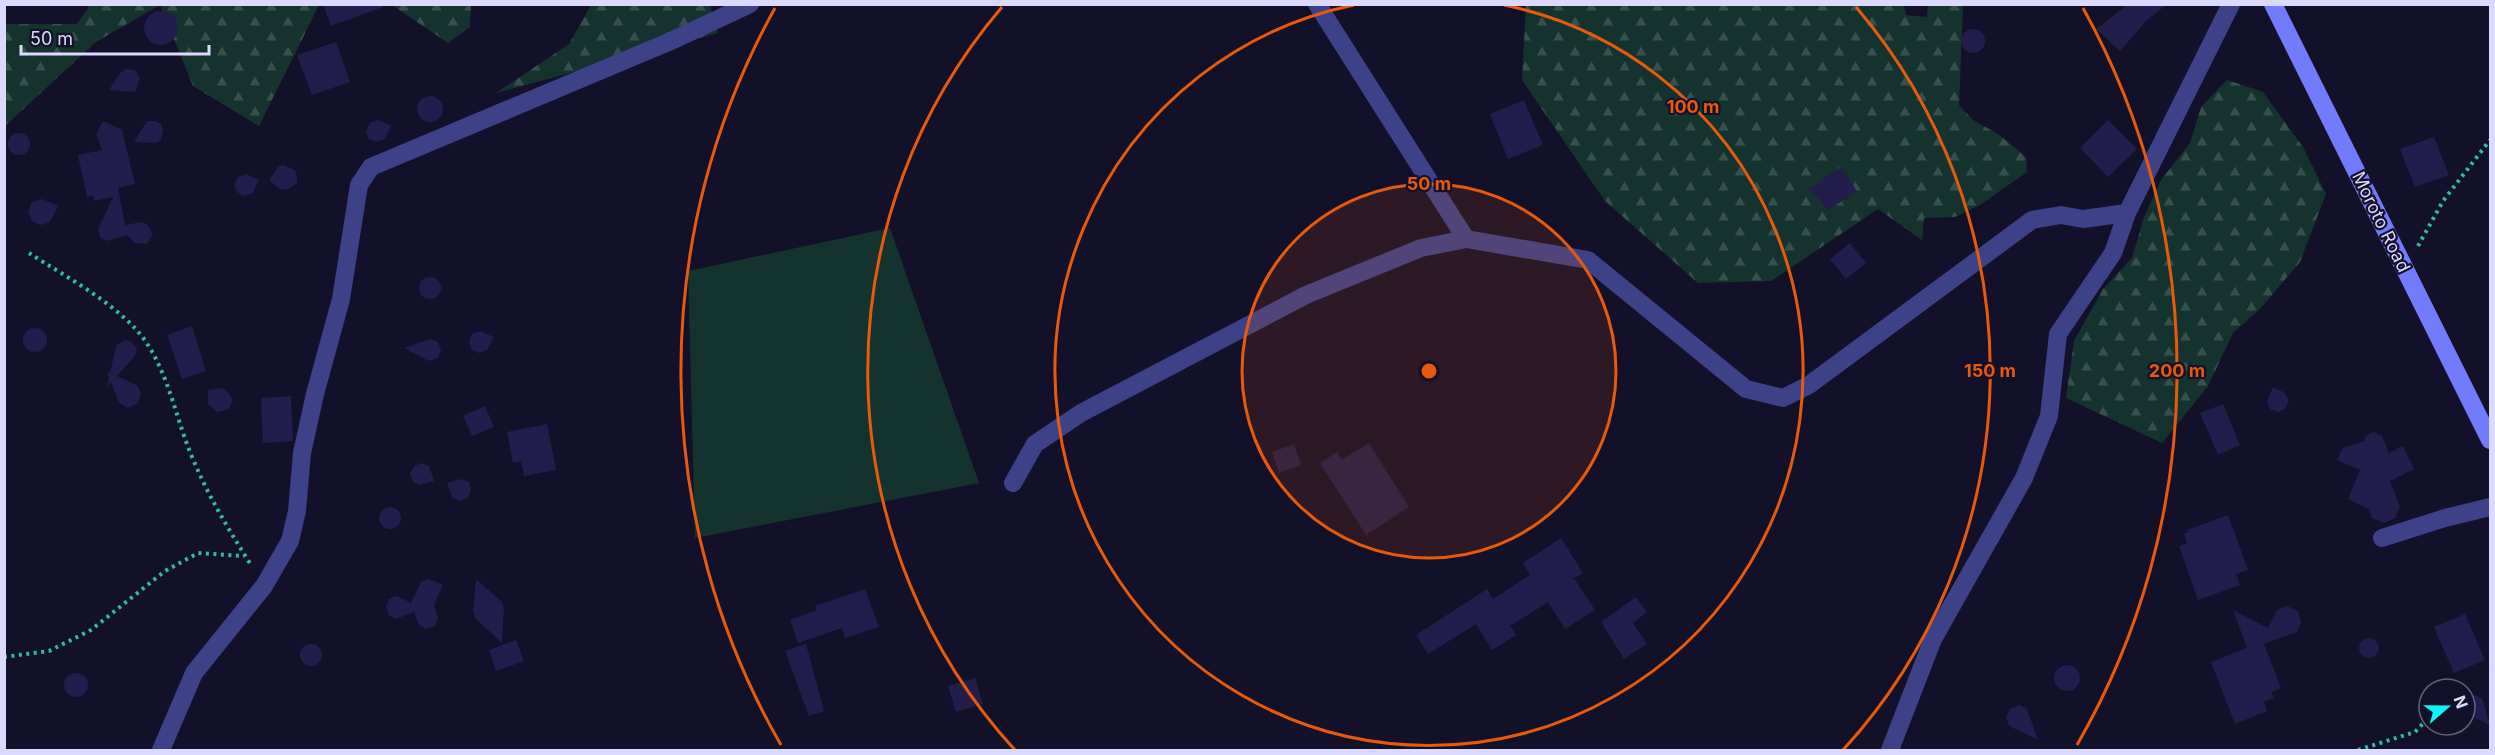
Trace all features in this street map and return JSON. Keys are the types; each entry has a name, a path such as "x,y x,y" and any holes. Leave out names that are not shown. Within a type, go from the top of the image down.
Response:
{"main road":[{"name":"Moroto Road","path":"2272,4 2490,440"}],"street":[{"path":"161,750 194,673 264,586 290,541 297,511 302,453 315,394 341,299 359,185 371,167 671,41 750,4"},
{"path":"1317,4 1466,238"},
{"path":"1890,750 1932,639 2024,478 2049,416 2058,334 2113,253 2127,213 2231,4"},
{"path":"1013,483 1035,444 1081,413 1306,295 1421,248 1466,238 1588,260 1746,389 1783,398 1809,385 2032,220 2061,215 2083,219 2127,213"},
{"path":"2382,538 2445,518 2490,507"}],"path":[{"path":"2404,270 2443,201 2490,140"},
{"path":"29,253 116,311 148,345 168,388 189,451 218,515 264,586"},
{"path":"4,657 49,651 90,630 165,571 198,554 245,556"},
{"path":"2358,750 2417,730"}],"green space":[{"path":"90,4 319,5 259,126 193,86 160,5 96,42 5,126 5,24 77,24"},
{"path":"1904,4 1906,15 1927,17 1928,5 1963,5 1959,105 1973,120 1998,134 2026,157 2027,172 1980,205 1955,217 1924,218 1922,240 1878,209 1771,281 1698,283 1605,201 1522,80 1526,5"},
{"path":"392,5 471,5 470,27 448,43"},
{"path":"591,5 710,5 718,33 496,93 569,44"},
{"path":"2227,80 2263,92 2303,147 2326,194 2300,262 2260,309 2233,333 2208,386 2162,443 2066,398 2074,341 2103,289 2132,258 2144,217 2161,180 2190,143 2201,107"},
{"path":"890,228 979,483 695,538 688,271"}],"building":[{"path":"323,4 383,4 383,7 331,26"},
{"path":"2128,4 2167,4 2146,21 2120,51 2096,29"},
{"path":"161,11 173,16 178,28 173,40 161,45 149,40 144,28 149,16"},
{"path":"1973,29 1982,32 1985,41 1982,50 1973,53 1964,50 1961,41 1964,32"},
{"path":"336,42 350,82 312,95 297,55"},
{"path":"126,69 135,70 140,78 135,92 109,90 121,72"},
{"path":"430,96 439,100 443,109 439,118 430,122 421,118 417,109 421,100"},
{"path":"1524,100 1543,145 1508,159 1490,114"},
{"path":"378,120 391,126 385,139 377,142 369,139 366,131 370,123"},
{"path":"2108,120 2137,149 2108,177 2080,148"},
{"path":"103,121 122,130 135,184 118,188 125,225 142,222 147,224 153,234 147,244 135,243 127,235 108,241 101,238 98,229 113,197 94,201 93,195 87,197 78,155 102,150 96,134"},
{"path":"147,121 156,121 161,124 163,129 161,140 156,143 134,142"},
{"path":"19,133 29,140 30,144 23,154 19,155 9,148 8,144 15,134"},
{"path":"2434,137 2449,175 2415,187 2400,149"},
{"path":"283,165 295,170 297,176 297,183 287,190 280,189 269,180 278,167"},
{"path":"1841,167 1857,191 1827,211 1819,198 1808,189"},
{"path":"246,174 259,180 253,193 244,196 237,192 234,185 238,177"},
{"path":"42,199 58,206 50,222 41,225 32,221 28,211 32,202"},
{"path":"1850,243 1866,263 1846,279 1830,259"},
{"path":"430,277 440,284 441,288 434,298 430,299 420,292 419,288 426,278"},
{"path":"192,326 206,371 182,379 167,335"},
{"path":"35,328 43,332 47,340 43,348 35,352 27,348 23,340 27,332"},
{"path":"480,331 494,337 487,350 479,353 472,350 469,342 472,334"},
{"path":"430,339 438,342 441,350 438,358 429,361 404,348"},
{"path":"125,340 130,341 137,348 135,356 117,376 138,386 141,395 137,404 128,408 119,403 111,382 107,387 109,377 107,371 110,373 116,346"},
{"path":"2273,387 2285,393 2289,401 2285,409 2278,412 2270,409 2267,401"},
{"path":"222,388 233,400 229,409 217,412 208,404 208,390"},
{"path":"291,396 293,441 263,443 261,398"},
{"path":"2223,404 2240,445 2218,455 2200,413"},
{"path":"485,406 494,427 472,436 463,416"},
{"path":"547,424 556,470 524,476 521,461 513,463 507,432"},
{"path":"2374,432 2382,436 2389,453 2403,446 2414,469 2390,481 2400,507 2395,518 2384,523 2372,518 2369,509 2348,499 2360,470 2337,460 2343,448 2364,441 2366,436"},
{"path":"1369,443 1409,507 1366,535 1320,463 1337,452 1342,460"},
{"path":"1294,444 1301,465 1279,473 1272,452"},
{"path":"422,463 429,466 434,481 420,485 413,482 410,474 414,466"},
{"path":"461,479 469,482 471,490 468,498 460,501 452,497 447,483"},
{"path":"390,507 400,514 401,518 394,528 390,529 380,522 379,518 386,508"},
{"path":"2228,515 2248,570 2236,574 2240,585 2198,600 2179,546 2187,543 2184,534 2188,532 2187,530"},
{"path":"1561,538 1583,573 1574,578 1595,610 1565,629 1548,602 1510,626 1516,635 1492,650 1476,624 1428,654 1416,635 1487,589 1493,599 1530,575 1523,563"},
{"path":"429,579 443,585 434,605 438,618 435,626 426,629 419,625 414,612 396,619 389,615 386,607 389,599 397,596 411,603 421,582"},
{"path":"476,579 502,602 504,608 502,643 476,619 473,612"},
{"path":"865,589 879,627 845,638 842,628 798,643 790,620 817,610 815,606"},
{"path":"1636,597 1647,612 1633,623 1647,644 1624,659 1601,622"},
{"path":"2287,606 2298,611 2301,622 2297,632 2264,644 2281,688 2271,692 2274,698 2264,702 2267,711 2235,724 2211,662 2247,648 2233,610 2268,628 2277,610"},
{"path":"2465,614 2485,660 2454,673 2434,627"},
{"path":"2365,638 2373,638 2379,644 2379,652 2373,658 2365,658 2359,652 2359,644"},
{"path":"516,640 524,661 496,671 489,650"},
{"path":"311,644 321,651 322,655 315,665 311,666 301,659 300,655 307,645"},
{"path":"806,644 824,711 809,716 785,651"},
{"path":"2067,665 2076,669 2080,678 2076,687 2067,691 2058,687 2054,678 2058,669"},
{"path":"76,673 84,677 88,685 84,693 76,697 68,693 64,685 68,677"},
{"path":"975,678 983,704 956,712 948,686"},
{"path":"2477,696 2482,698 2490,725 2477,719"},
{"path":"2019,705 2027,709 2038,740 2009,726 2006,717 2010,709"}]}
